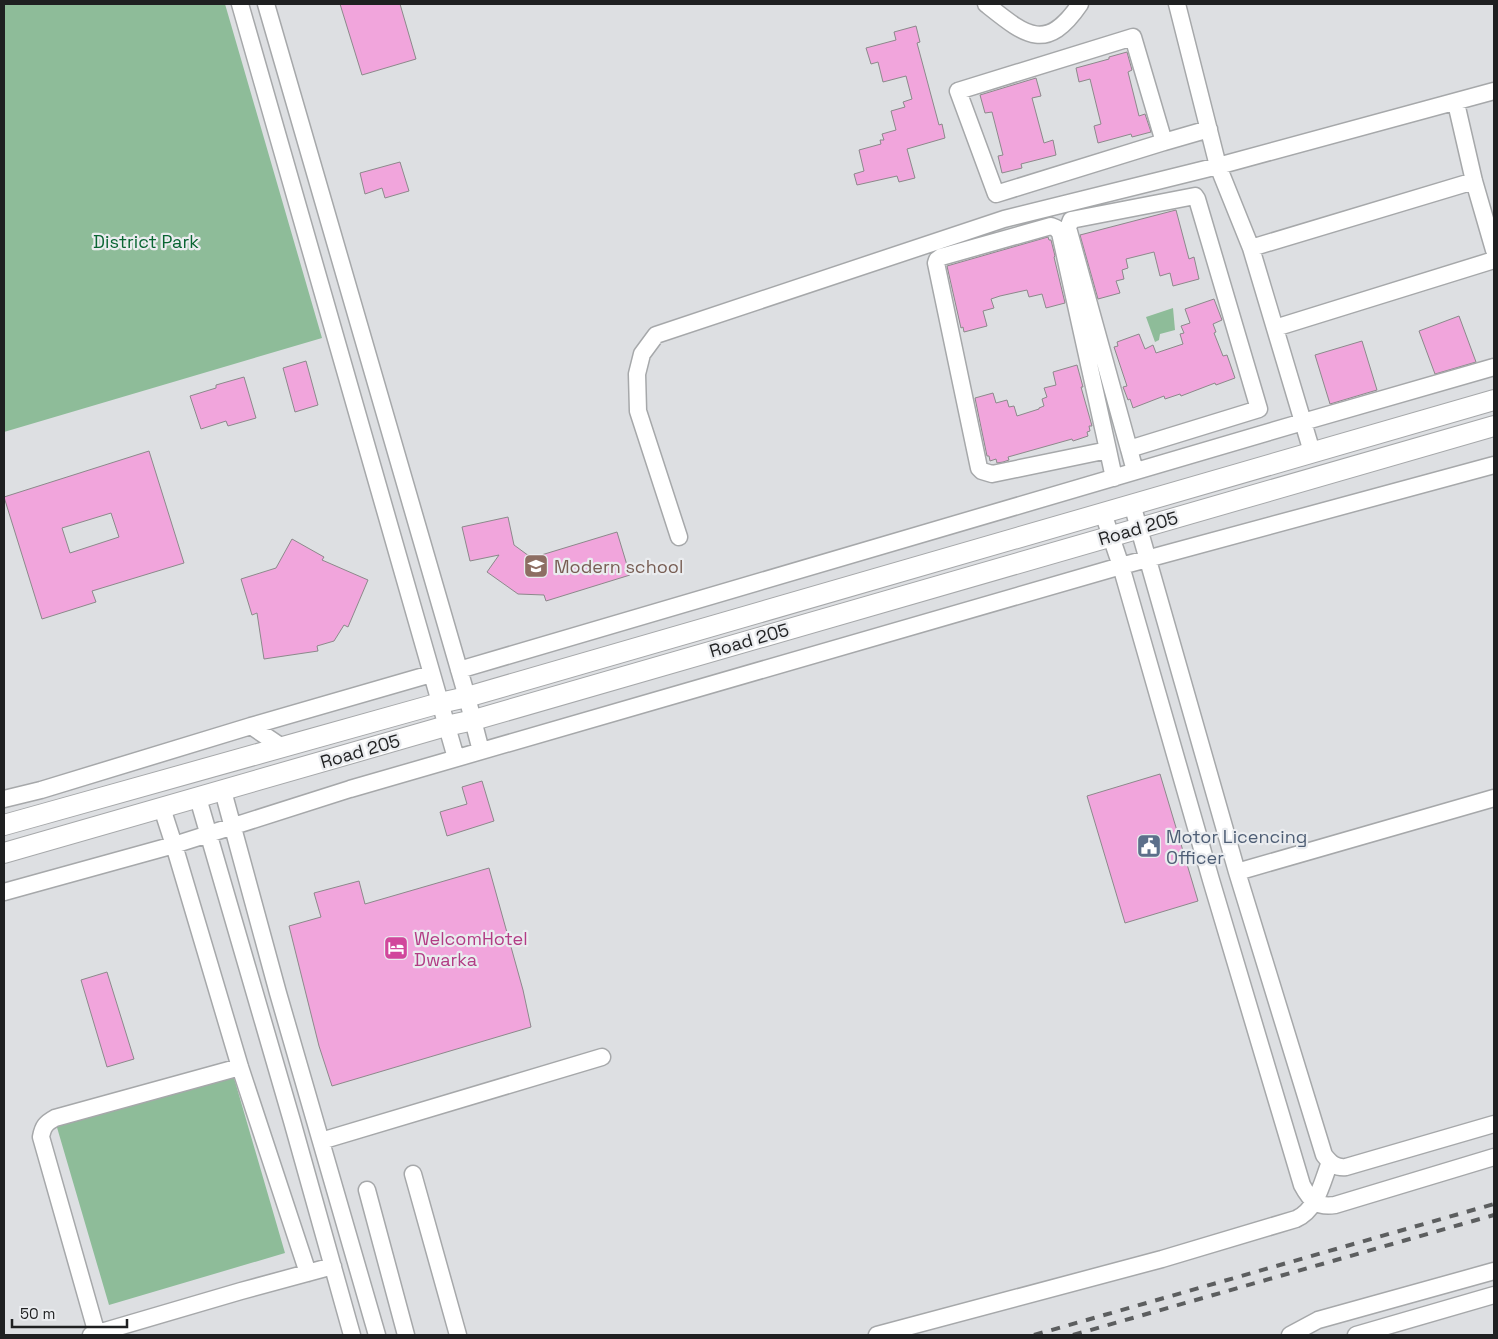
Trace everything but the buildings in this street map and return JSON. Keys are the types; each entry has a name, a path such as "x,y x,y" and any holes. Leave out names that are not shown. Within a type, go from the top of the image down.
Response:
{"main road":[{"name":"Road 205","path":"4,826 467,696 1494,400"},
{"name":"Road 205","path":"4,853 446,726 474,720 1494,426"}],"street":[{"path":"240,4 456,758"},
{"path":"266,4 460,670 481,751"},
{"path":"986,4 1007,20 1036,36 1046,35 1061,27 1080,4"},
{"path":"1177,4 1218,166 1251,248 1312,452"},
{"path":"1164,142 1133,37 958,91 996,194 1209,129"},
{"path":"679,537 638,411 637,374 642,354 656,335 1004,220 1218,166 1494,92"},
{"path":"1456,103 1474,181 1494,250"},
{"path":"1251,248 1474,181"},
{"path":"1129,449 1259,409 1195,196 1071,220 1068,224 1068,228 1135,471"},
{"path":"1108,450 992,474 979,468 936,263 937,260 941,257 1051,226 1056,228 1060,233 1108,450 1114,478"},
{"path":"1275,328 1494,260"},
{"path":"460,670 1494,367"},
{"path":"4,892 174,845 233,825 456,758 1121,566 1494,465"},
{"path":"1132,504 1237,872 1322,1149 1330,1162 1338,1168 1346,1167 1494,1124"},
{"path":"1103,512 1121,566 1211,880 1302,1185 1307,1195 1314,1202 1326,1206 1494,1157"},
{"path":"4,799 41,790 431,674"},
{"path":"251,726 282,747"},
{"path":"223,791 320,1141 377,1335"},
{"path":"198,798 352,1335"},
{"path":"1237,872 1494,798"},
{"path":"162,808 240,1067 308,1273"},
{"path":"320,1141 602,1056"},
{"path":"240,1067 55,1118 47,1122 43,1128 41,1136 94,1334 333,1266"},
{"path":"877,1335 1115,1272 1268,1228 1304,1215 1314,1202 1330,1162"},
{"path":"413,1174 458,1335"},
{"path":"367,1190 406,1335"},
{"path":"1290,1335 1318,1320 1494,1271"},
{"path":"1356,1335 1494,1295"}],"green space":[{"name":"District Park","path":"4,4 225,4 322,338 4,432"},
{"path":"1173,308 1175,330 1160,334 1159,340 1155,342 1146,317"},
{"path":"232,1071 285,1253 109,1305 56,1124"}],"railway":[{"path":"1034,1335 1494,1204"},
{"path":"1073,1335 1494,1215"}],"place":[{"name":"Modern school","path":"536,566"},
{"name":"Motor Licencing Officer","path":"1149,846"},
{"name":"WelcomHotel Dwarka","path":"396,948"}]}
